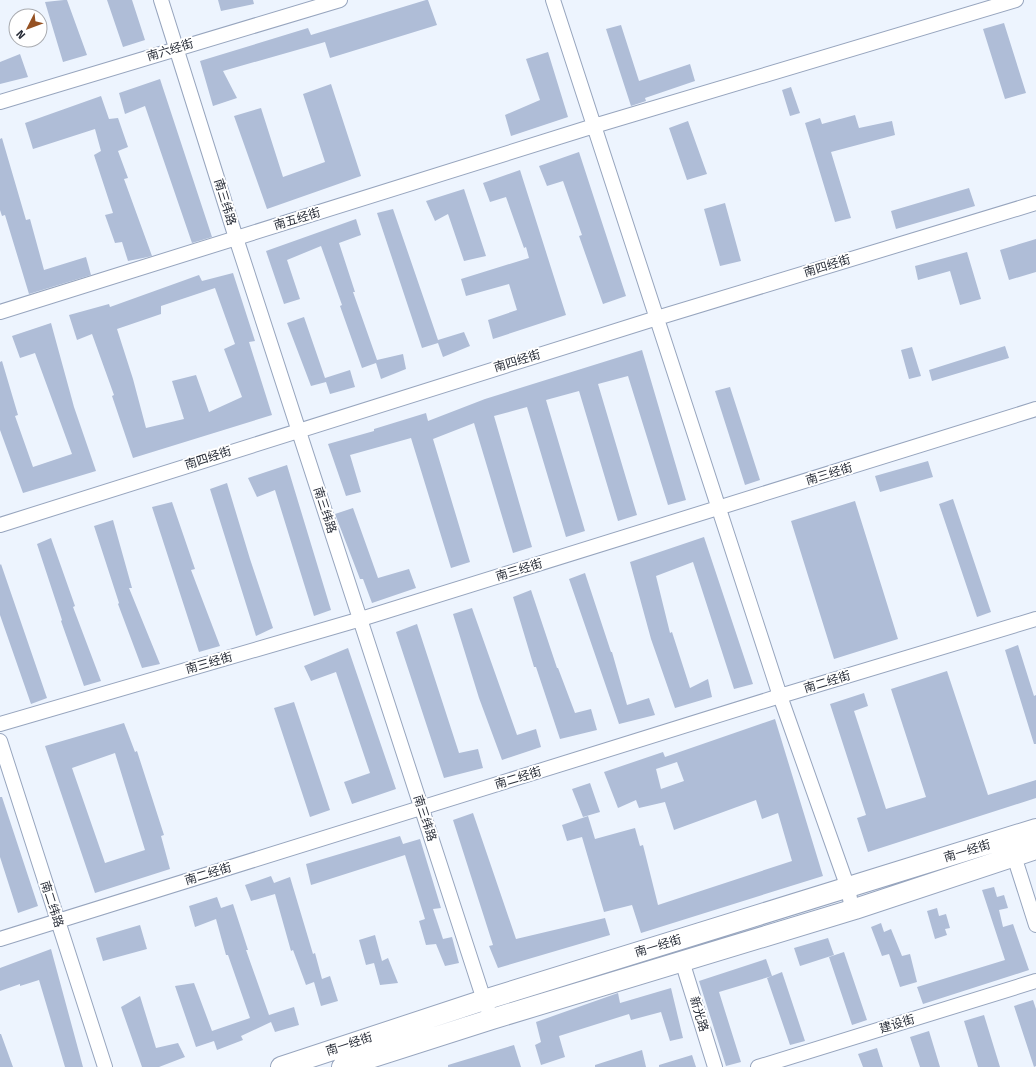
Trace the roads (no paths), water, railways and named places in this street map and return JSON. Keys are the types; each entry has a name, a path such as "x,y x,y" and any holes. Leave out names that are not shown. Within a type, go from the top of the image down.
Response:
{"highway":[{"name":"南一经街","path":"280,1067 484,1000 849,896 1036,830"},
{"name":"南一经街","path":"342,1067 492,1019 855,909 1036,849"}],"street":[{"name":"南三纬路","path":"161,0 236,238 484,1000 492,1019"},
{"name":"南六经街","path":"0,102 340,0"},
{"path":"553,0 780,696 849,896"},
{"name":"南五经街","path":"0,312 594,126 1016,0"},
{"name":"南四经街","path":"0,525 299,429 1036,203"},
{"name":"南三经街","path":"0,724 360,619 1036,409"},
{"name":"南二经街","path":"0,939 780,696 1036,619"},
{"name":"南二纬路","path":"1,745 105,1067"},
{"path":"1014,856 1036,925"},
{"name":"新光路","path":"682,961 715,1067"},
{"name":"建设街","path":"758,1067 1036,981"}]}
